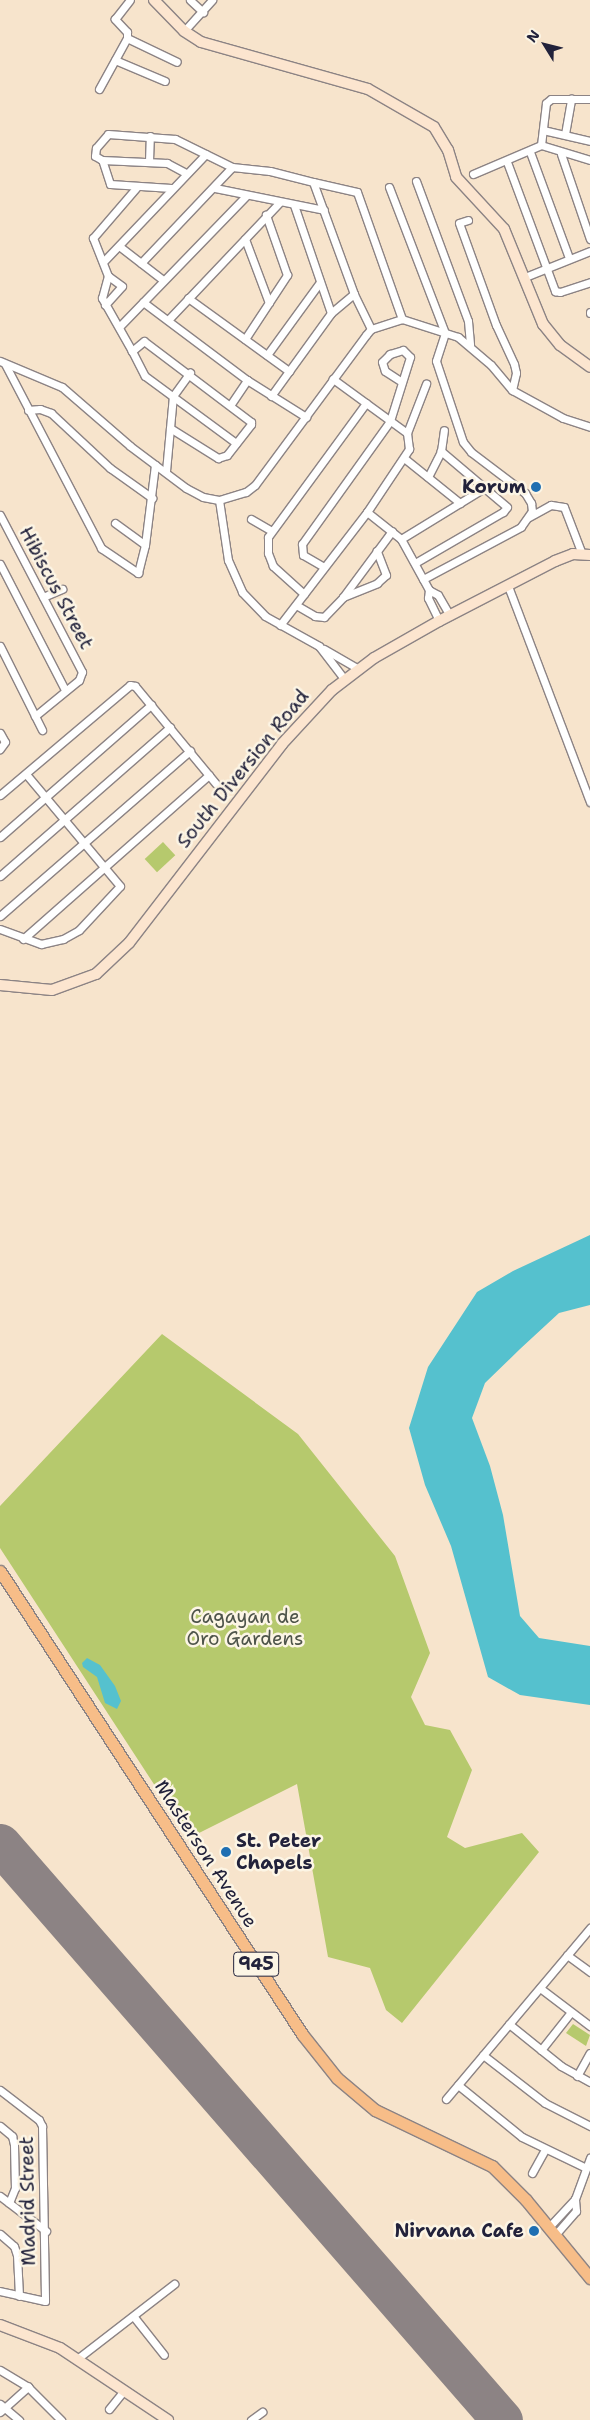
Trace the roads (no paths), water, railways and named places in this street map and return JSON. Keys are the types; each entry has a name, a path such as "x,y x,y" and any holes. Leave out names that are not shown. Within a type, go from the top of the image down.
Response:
{"main road":[{"name":"Masterson Avenue","path":"0,1571 302,2034 337,2078 375,2110 492,2166 552,2231 590,2278"}],"street":[{"path":"98,88 127,38 127,32 115,19 130,0"},
{"path":"154,0 184,31 201,42 368,89 421,117 442,138 456,177 463,187 504,229 543,324 560,345 590,367"},
{"path":"190,0 202,12"},
{"path":"184,31 212,0"},
{"path":"127,38 177,62"},
{"path":"115,60 165,82"},
{"path":"541,145 546,103 551,99 590,98"},
{"path":"565,134 571,99"},
{"path":"542,130 590,141"},
{"path":"186,173 167,162 102,160 96,158 95,152 108,134 150,136 179,140 232,167 270,171 357,192 402,319"},
{"path":"149,161 150,136"},
{"path":"473,174 507,162 541,145"},
{"path":"541,145 561,154 590,161"},
{"path":"530,152 569,258"},
{"path":"103,262 171,188 206,154"},
{"path":"561,154 590,238"},
{"path":"102,160 110,184 136,188 171,188"},
{"path":"507,162 555,291 560,292 590,282"},
{"path":"141,263 232,167"},
{"path":"416,181 468,321 470,344"},
{"path":"313,182 354,294 371,329"},
{"path":"389,187 445,332 436,361 463,442 470,452 529,496 532,511 521,527 423,579"},
{"path":"105,305 122,286 108,276 93,238 136,188"},
{"path":"214,188 279,203 324,210"},
{"path":"119,327 246,196"},
{"path":"168,320 279,203"},
{"path":"294,205 331,313"},
{"path":"245,339 287,275 266,216"},
{"path":"468,220 459,223 496,325 514,364 516,373 512,390"},
{"path":"245,239 269,303"},
{"path":"119,246 163,280"},
{"path":"524,277 590,251"},
{"path":"108,276 102,296 105,305 145,376 236,443"},
{"path":"267,355 320,282"},
{"path":"271,396 331,313 354,294"},
{"path":"188,298 289,371"},
{"path":"143,302 247,380 306,416"},
{"path":"2,362 62,386 155,465 166,471 194,493 219,500 239,495 255,485 371,329 402,319 445,332 470,344 512,390 563,418 590,427"},
{"path":"132,351 146,341 231,404 251,422 227,455 218,458 170,428"},
{"path":"324,567 303,555 302,544 390,421 410,357 403,350 390,354 382,362 385,371 402,382"},
{"path":"2,362 101,548 138,573 145,545 155,465"},
{"path":"166,471 173,396 190,373"},
{"path":"280,625 367,512 404,458 410,441 407,433 333,379"},
{"path":"231,404 247,380"},
{"path":"407,433 426,384"},
{"path":"304,594 279,575 273,566 267,545 270,530 366,403"},
{"path":"28,410 40,409 51,413 110,468 152,498"},
{"path":"428,477 441,451 444,430"},
{"path":"414,563 506,510 507,504 441,451"},
{"path":"404,458 460,503"},
{"path":"401,539 486,488"},
{"path":"219,500 234,578 252,605 280,625 358,669"},
{"path":"529,517 552,505 564,507 586,555"},
{"path":"367,512 401,539 429,590 438,595 450,616"},
{"name":"Hibiscus Street","path":"0,515 82,672 81,676 65,690"},
{"path":"252,518 270,530"},
{"path":"115,523 145,545"},
{"path":"296,605 322,618 343,598 392,531"},
{"path":"343,598 383,579 386,570 377,551"},
{"name":"South Diversion Road","path":"0,985 32,990 59,989 106,967 129,943 299,723 345,680 358,669 438,621 556,561 586,555"},
{"path":"0,564 65,690 35,716"},
{"path":"508,586 590,802"},
{"path":"43,597 62,588"},
{"path":"429,590 428,598 438,621"},
{"path":"0,646 42,730"},
{"path":"319,646 345,680"},
{"path":"0,796 126,686 135,686 216,784"},
{"path":"0,837 151,705"},
{"path":"0,876 170,726"},
{"path":"0,733 5,742 0,749"},
{"path":"0,916 190,751"},
{"path":"0,921 0,928 23,939 49,943 64,939 79,930 119,889 118,882 26,774"},
{"path":"23,939 209,775"},
{"path":"446,2098 590,1928"},
{"path":"567,1955 590,1972"},
{"path":"540,1988 590,2026"},
{"path":"541,2050 571,2012"},
{"path":"510,2024 541,2050 577,2076 590,2082"},
{"path":"577,2076 590,2053"},
{"path":"483,2054 545,2103 590,2126"},
{"path":"458,2085 515,2133 546,2150 586,2168"},
{"name":"Madrid Street","path":"0,2090 41,2123 46,2231 45,2301 19,2296"},
{"path":"0,2126 12,2136 14,2145 15,2188 9,2203"},
{"path":"532,2173 546,2150"},
{"path":"552,2231 562,2213 575,2199 590,2158"},
{"path":"0,2196 46,2231"},
{"path":"552,2231 569,2220 576,2211 575,2199"},
{"path":"562,2213 569,2220"},
{"path":"0,2234 14,2246 17,2255 19,2296 0,2291"},
{"path":"77,2359 134,2318 174,2284"},
{"path":"134,2318 164,2355"},
{"path":"0,2325 53,2344 168,2420"},
{"path":"0,2370 28,2387 62,2420"},
{"path":"19,2420 2,2408 28,2387"},
{"path":"109,2409 123,2392"},
{"path":"251,2420 262,2412"}],"water":[{"path":"590,1235 590,1305 559,1313 520,1349 485,1383 472,1418 490,1466 503,1515 520,1616 539,1638 590,1646 590,1705 520,1695 488,1677 451,1546 425,1485 409,1428 428,1367 477,1292 513,1271"},
{"path":"87,1658 100,1665 115,1686 121,1701 117,1709 105,1703 97,1677 83,1667 82,1663"}],"place":[{"name":"Korum","path":"536,487"},
{"name":"St. Peter Chapels","path":"226,1852"},
{"name":"Nirvana Cafe","path":"534,2231"}],"park label":[{"name":"Cagayan de Oro Gardens","path":"245,1628"}]}
